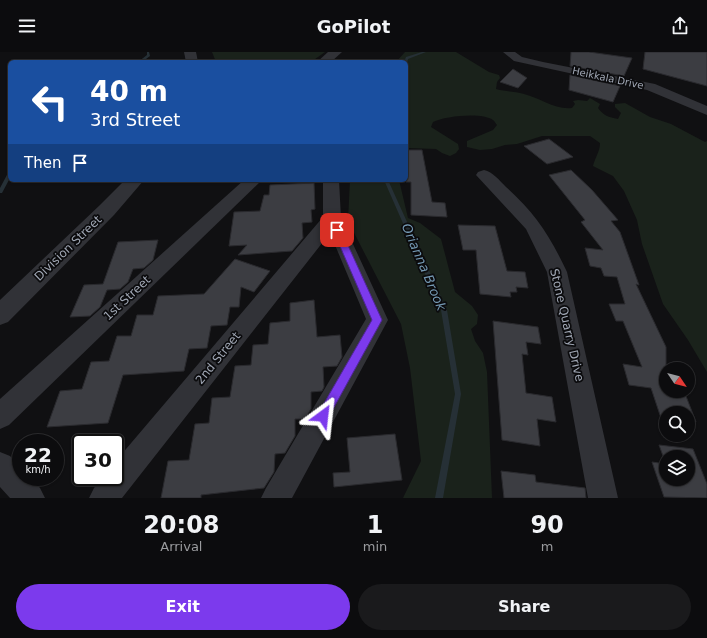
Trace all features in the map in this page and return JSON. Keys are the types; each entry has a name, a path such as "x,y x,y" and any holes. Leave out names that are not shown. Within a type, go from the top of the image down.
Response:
{"street":[{"path":"326,60 336,52"},
{"name":"Heikkala Drive","path":"508,52 518,58 543,65 651,87 707,111"},
{"name":"Stone Quarry Drive","path":"484,175 512,201 532,226 547,251 557,272 603,498"},
{"name":"Division Street","path":"0,315 107,210 133,182"},
{"name":"1st Street","path":"0,416 252,182"},
{"path":"276,498 378,320 332,218 331,182"},
{"name":"2nd Street","path":"104,498 332,218"},
{"path":"0,466 30,498"}],"shaded area":[{"path":"212,52 325,52 314,60 215,60"},
{"path":"405,52 456,52 489,72 499,75 500,78 497,82 496,89 521,93 554,106 566,108 572,108 575,104 573,101 587,101 590,98 600,104 598,108 602,113 609,117 618,119 621,113 615,107 615,104 625,103 650,117 671,124 705,142 707,141 707,372 688,340 663,304 642,244 637,220 624,191 613,176 593,166 600,143 590,136 542,136 517,144 480,150 467,147 467,141 493,130 497,125 494,120 481,116 463,116 446,118 433,122 431,127 458,144 459,149 456,153 450,156 436,149 408,148 408,60 398,60"},
{"path":"350,182 399,182 408,218 420,223 441,239 455,292 472,306 478,315 477,324 471,329 475,341 483,353 487,372 492,498 403,498 421,461 410,368 401,324 348,221"}],"building":[{"path":"571,52 589,52 632,58 624,76 570,66"},
{"path":"645,52 707,52 707,86 643,69"},
{"path":"513,69 527,78 518,88 500,82"},
{"path":"570,75 620,86 613,102 569,90"},
{"path":"549,139 573,157 547,164 524,146"},
{"path":"408,150 422,150 432,202 445,203 447,217 411,215 411,182 408,182"},
{"path":"571,170 592,190 618,220 611,221 620,232 639,285 636,284 666,347 666,362 659,362 659,398 687,398 690,406 659,406 659,412 651,388 629,385 623,364 642,367 623,321 616,321 609,304 625,304 617,277 604,276 601,268 590,266 585,248 603,250 581,222 585,220 549,175"},
{"path":"314,183 315,209 311,210 312,222 302,223 303,238 292,251 238,255 247,245 229,246 234,212 260,211 264,195 269,195 270,185"},
{"path":"458,225 495,226 507,271 525,272 528,288 516,287 517,292 510,292 511,297 480,294 476,250 463,250"},
{"path":"158,240 153,260 144,268 133,269 128,282 120,289 107,290 100,307 90,316 70,317 84,285 103,284 118,242"},
{"path":"235,259 270,271 254,292 241,287 239,307 230,307 227,325 211,326 207,348 189,349 184,371 123,375 108,423 47,427 60,391 82,389 91,362 109,361 117,336 131,336 137,315 153,315 158,296 204,294"},
{"path":"314,300 317,337 340,335 342,357 337,366 323,367 324,387 322,391 311,392 311,409 305,419 295,419 295,436 285,453 275,454 274,472 264,488 201,495 201,498 161,498 168,461 189,460 195,424 209,423 212,398 230,397 235,366 251,365 253,345 268,344 270,323 290,321 290,303"},
{"path":"493,321 538,327 541,344 526,342 528,355 522,354 526,393 552,397 556,422 537,419 540,446 502,440"},
{"path":"395,434 402,480 334,487 333,473 350,472 347,438"},
{"path":"659,445 693,449 661,450"},
{"path":"695,454 707,484 707,498 664,497 660,486 695,486"},
{"path":"652,462 659,463 659,482"},
{"path":"501,471 535,475 536,482 585,488 586,498 504,498"}],"waterway":[{"path":"143,60 149,55 148,52"},
{"name":"Orianna Brook","path":"406,60 407,58 425,52"},
{"path":"0,192 8,178"},
{"name":"Orianna Brook","path":"387,182 444,310 458,394 439,498"}],"route":[{"path":"323,416 378,320 337,230"}]}
